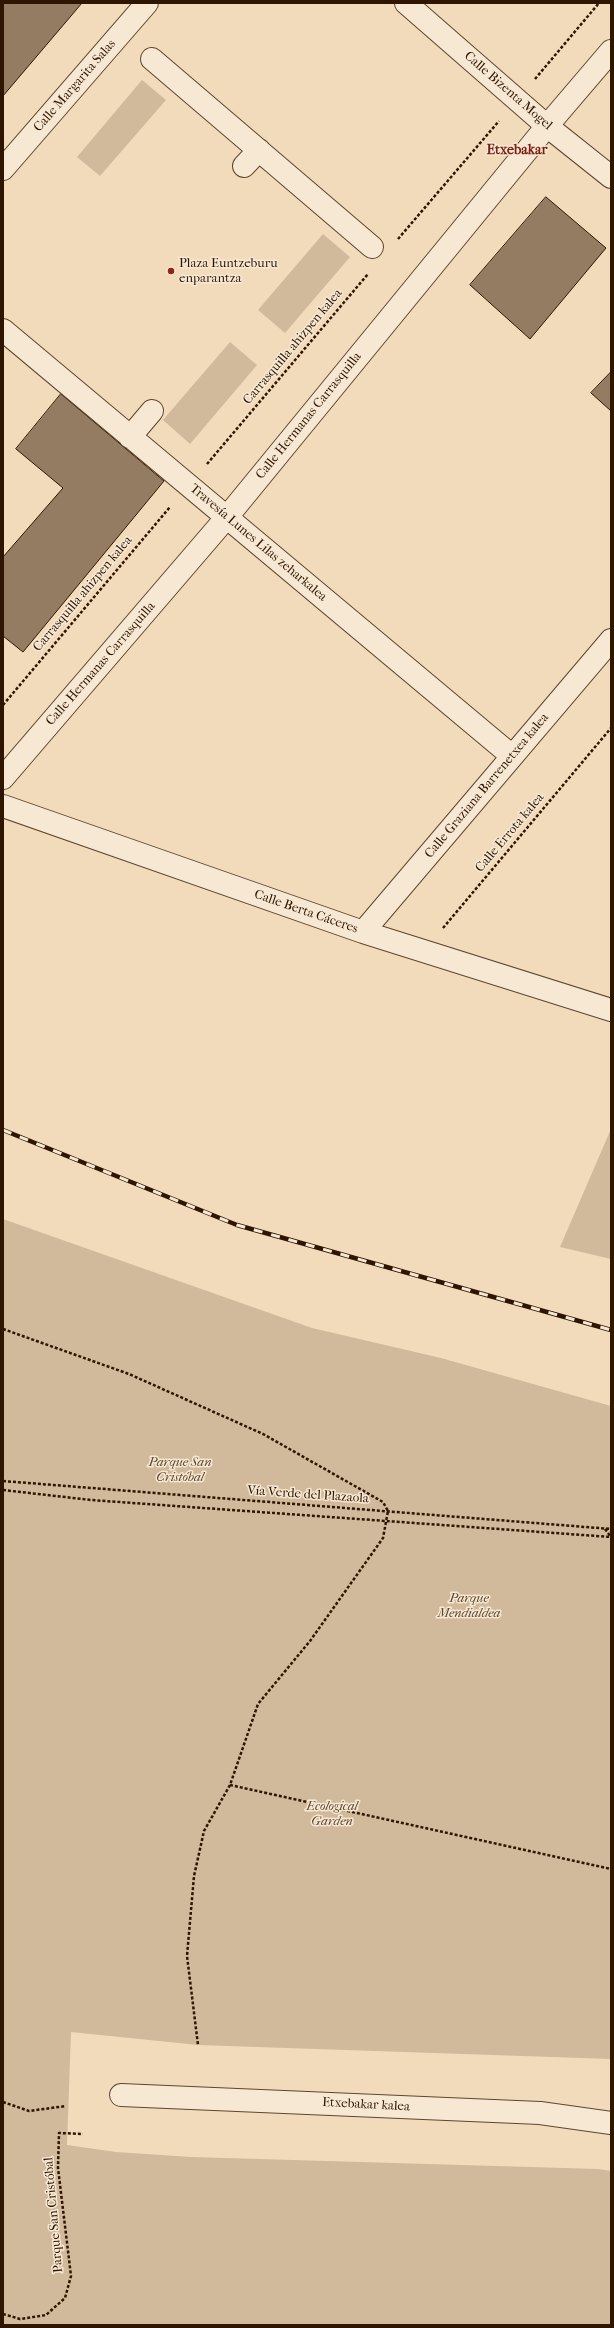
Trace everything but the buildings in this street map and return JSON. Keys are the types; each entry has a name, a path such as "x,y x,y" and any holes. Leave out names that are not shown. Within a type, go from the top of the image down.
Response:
{"street":[{"name":"Calle Margarita Salas","path":"3,168 147,3"},
{"name":"Calle Bizenta Mogel","path":"406,3 518,99 547,126 611,177"},
{"name":"Calle Hermanas Carrasquilla","path":"3,778 226,517 547,126 611,51"},
{"path":"152,59 372,247"},
{"path":"244,166 259,150"},
{"name":"Travesía Lunes Lilas zeharkalea","path":"3,330 512,756"},
{"path":"130,437 152,411"},
{"name":"Calle Graziana Barrenetxea kalea","path":"363,932 611,640"},
{"name":"Calle Berta Cáceres","path":"3,806 363,932 611,1010"},
{"name":"Etxebakar kalea","path":"121,2095 540,2113 611,2123"}],"path":[{"path":"397,240 599,3"},
{"name":"Carrasquilla ahizpen kalea","path":"3,706 372,270"},
{"name":"Calle Errota kalea","path":"424,950 611,728"},
{"path":"3,1329 128,1374 264,1434 383,1502 388,1511 383,1538 310,1642 258,1704 230,1785 204,1831 194,1876 187,1956 198,2045"},
{"name":"Vía Verde del Plazaola","path":"3,1481 611,1529"},
{"path":"3,1490 91,1500 611,1537"},
{"path":"605,1528 611,1537"},
{"path":"230,1785 611,1869"},
{"path":"3,2102 29,2111 66,2106"},
{"name":"Parque San Cristóbal","path":"3,2314 20,2319 46,2314 65,2298 71,2276 58,2168 59,2133 84,2134"}],"green space":[{"path":"142,80 166,100 100,176 77,157"},
{"path":"323,234 350,257 285,333 258,310"},
{"path":"230,342 257,365 190,444 163,420"},
{"path":"611,1129 611,1259 560,1247"},
{"path":"3,1219 312,1328 441,1358 611,1406 611,2059 198,2045 71,2032 67,2145 116,2152 191,2157 598,2169 611,2171 611,2325 3,2325"}],"railway":[{"path":"3,1130 237,1225 611,1330"}],"place":[{"name":"Plaza Euntzeburu enparantza","path":"171,271"}],"district":[{"name":"Etxebakar","path":"517,151"}],"park label":[{"name":"Parque Mendialdea","path":"469,1606"},
{"name":"Ecological Garden","path":"332,1814"}]}
